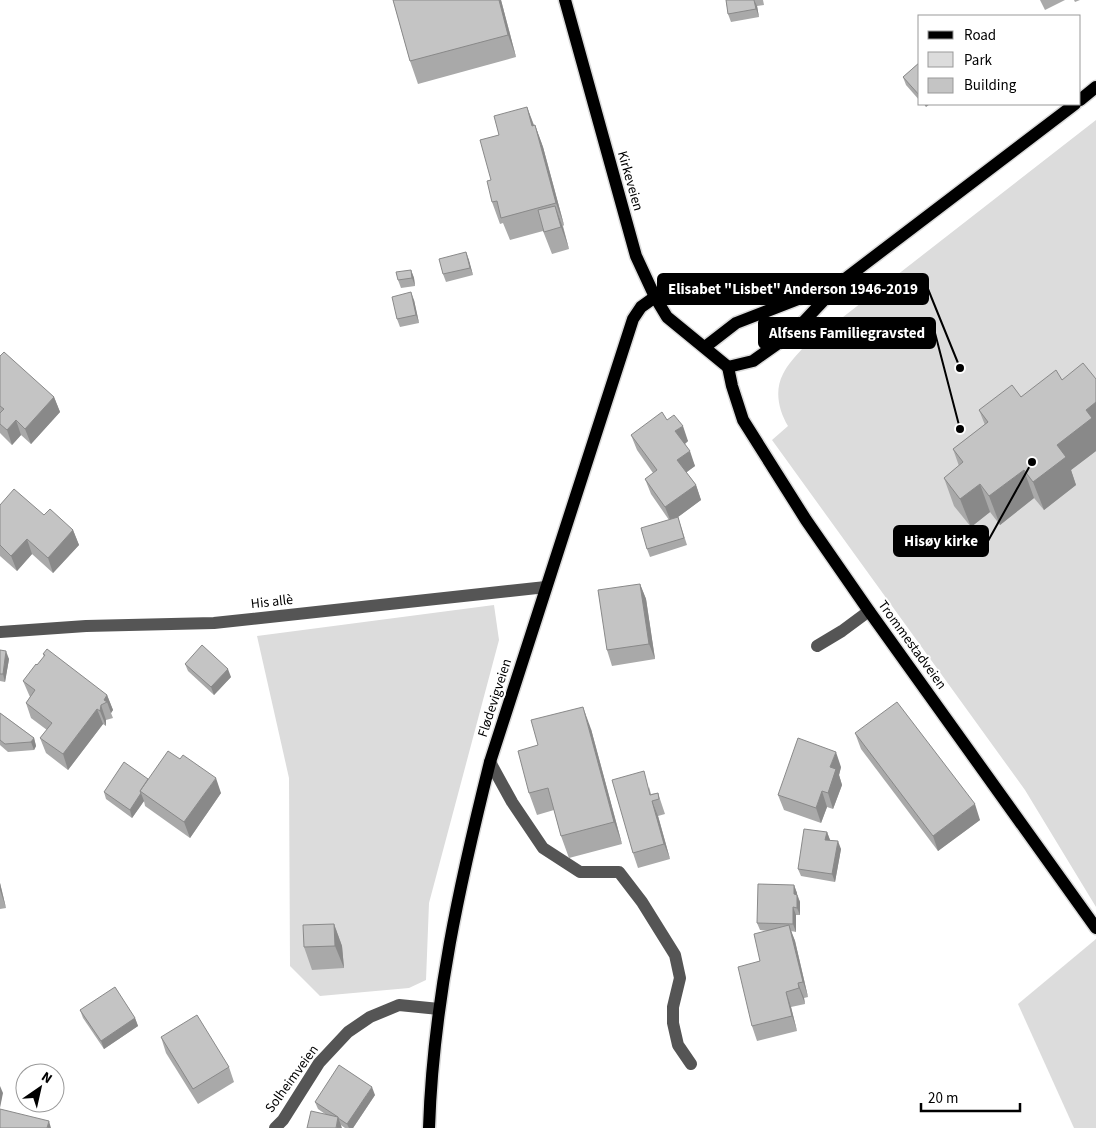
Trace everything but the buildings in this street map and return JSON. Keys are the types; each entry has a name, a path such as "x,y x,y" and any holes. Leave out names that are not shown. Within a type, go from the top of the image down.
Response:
{"main road":[{"name":"Kirkeveien","path":"565,0 636,256 655,297 667,317 728,367"},
{"path":"1081,99 1096,87"},
{"path":"728,367 753,361 779,344 794,332 841,282 1074,105"},
{"path":"705,347 736,323 841,282"},
{"name":"Flødevigveien","path":"429,1128 431,1078 447,960 472,833 490,762 632,319 641,307 655,297"},
{"name":"Trommestadveien","path":"728,367 743,420 806,520 869,612 1096,928"}],"street":[{"name":"His allè","path":"0,632 86,626 214,624 546,587"},
{"path":"817,646 842,632 869,612"},
{"path":"0,622 15,630"},
{"path":"490,762 512,802 543,848 580,872 619,872 642,902 675,955 680,978 673,1006 673,1023 678,1045 691,1064"},
{"name":"Solheimveien","path":"274,1128 283,1120 319,1063 348,1032 370,1018 399,1005 439,1009"}],"green space":[{"path":"1096,120 1096,907 1025,790 772,440 788,426 780,407 778,394 780,380 802,349"},
{"path":"494,605 499,640 429,903 426,980 409,988 320,996 290,966 289,778 257,636"},
{"path":"1096,939 1096,1128 1074,1128 1018,1004"}],"place":[{"name":"Elisabet \"Lisbet\" Anderson 1946-2019","path":"960,368"},
{"name":"Alfsens Familiegravsted","path":"960,429"},
{"name":"Hisøy kirke","path":"1032,462"}]}
